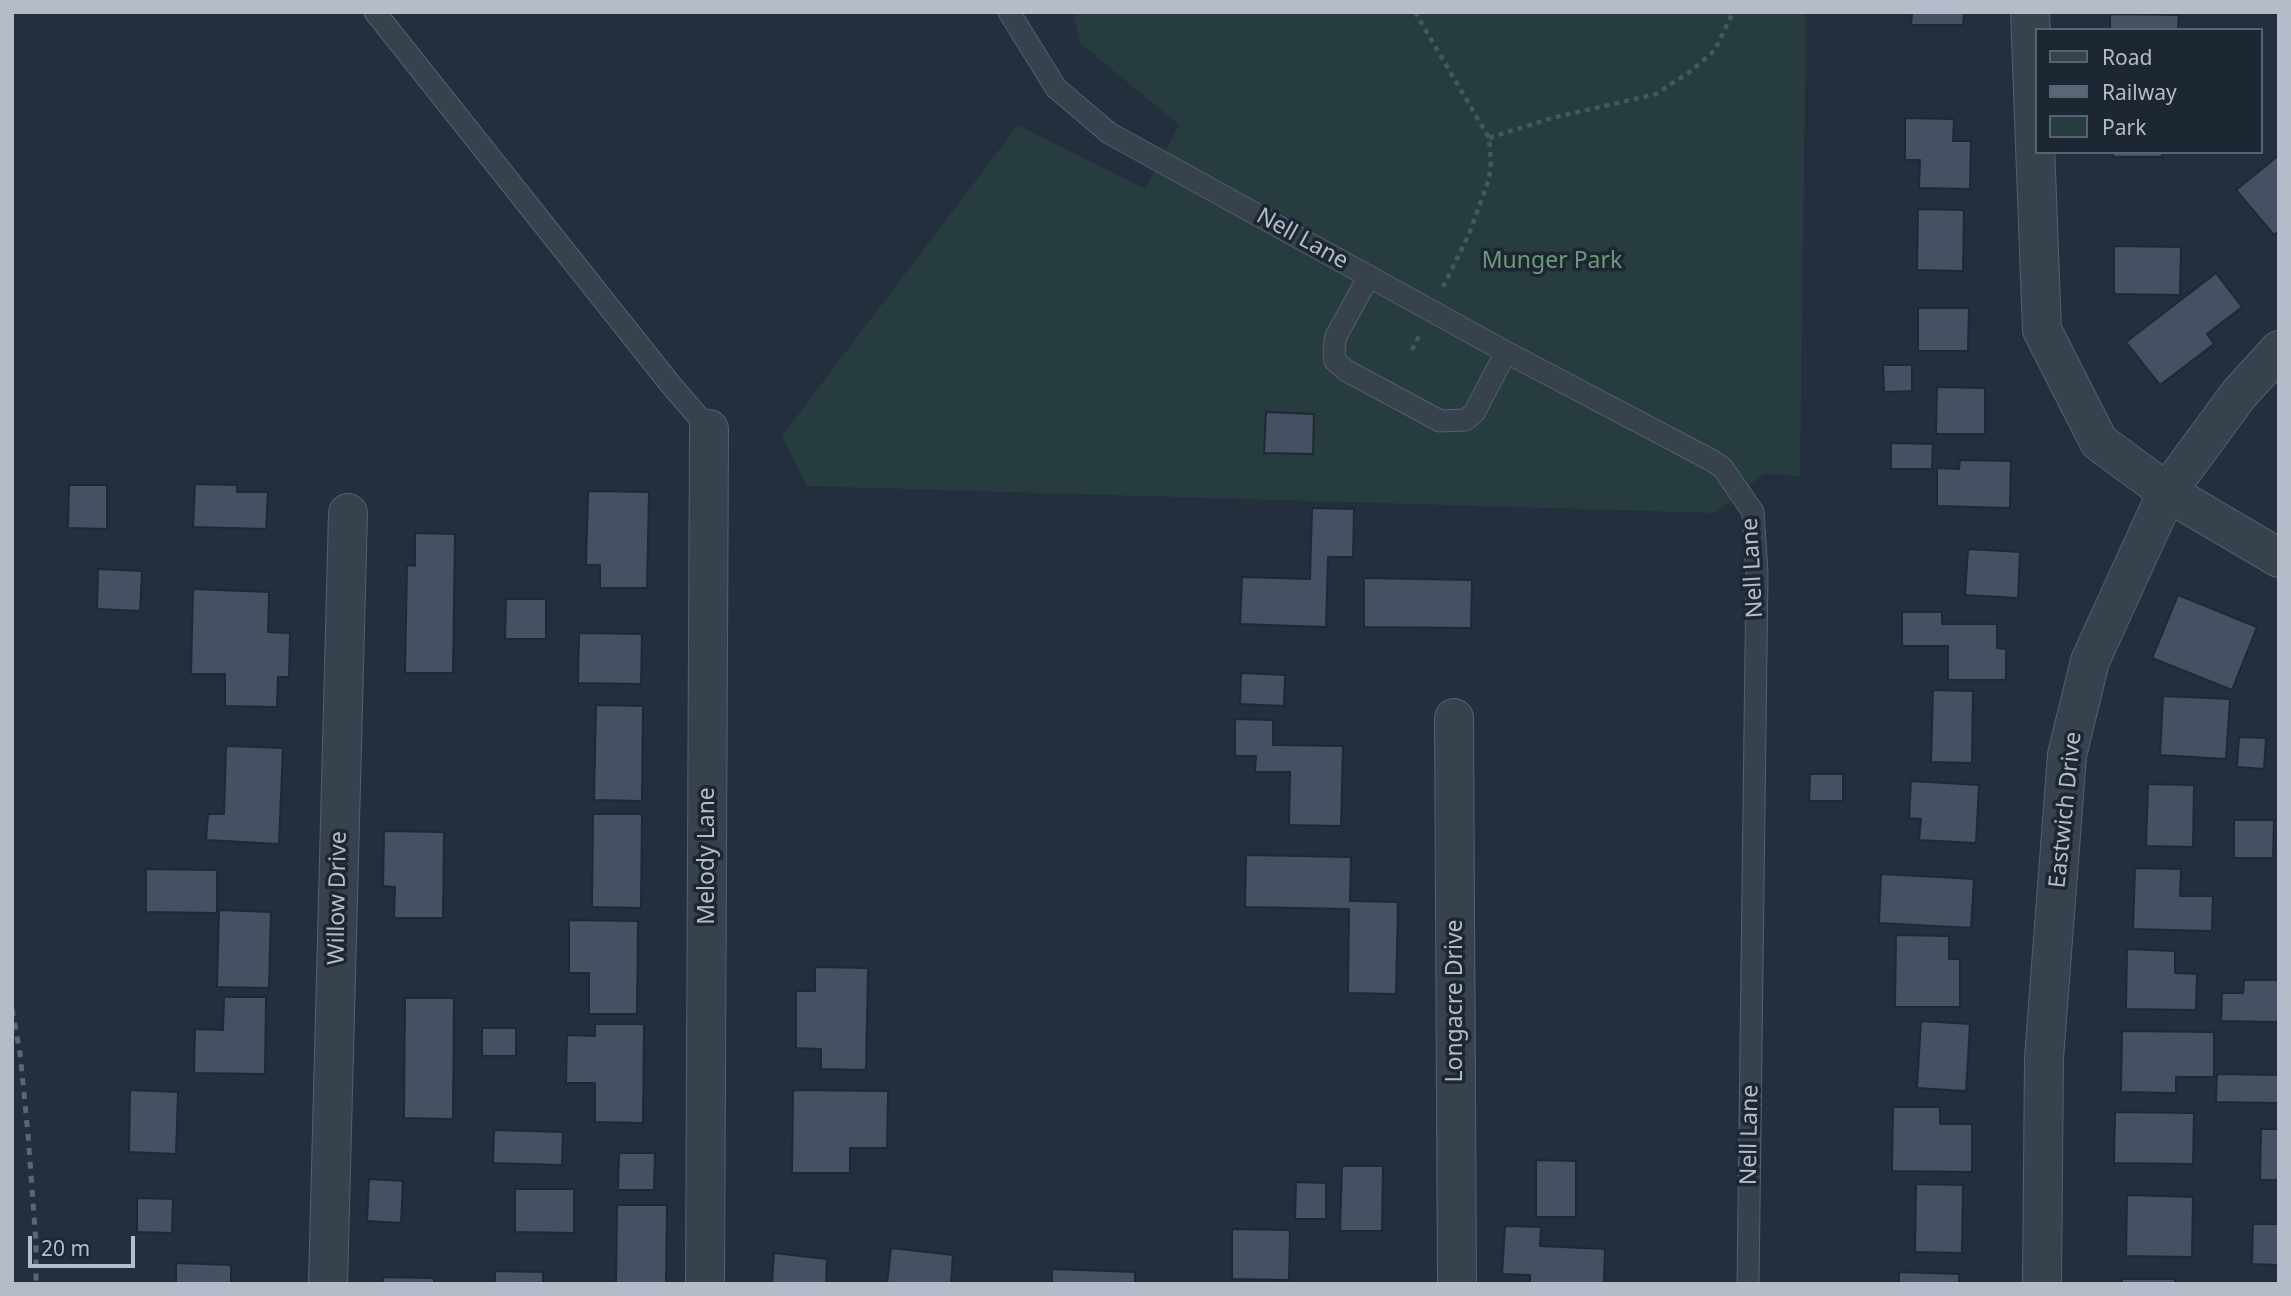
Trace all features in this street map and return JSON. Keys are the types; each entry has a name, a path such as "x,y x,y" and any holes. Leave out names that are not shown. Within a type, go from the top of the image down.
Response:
{"street":[{"path":"2030,12 2042,330 2099,442 2167,492 2279,558"},
{"name":"Eastwich Drive","path":"2042,1284 2044,1058 2067,755 2090,661 2167,492 2239,394 2279,350"},
{"name":"Melody Lane","path":"705,1284 709,429"},
{"name":"Willow Drive","path":"328,1284 348,513"},
{"name":"Longacre Drive","path":"1454,718 1457,1284"}],"lane":[{"path":"375,12 662,374 709,429"},
{"name":"Nell Lane","path":"1009,12 1056,88 1110,133 1506,352 1722,467 1753,512 1757,572 1748,1284"},
{"path":"1369,276 1336,336 1335,361 1348,371 1440,421 1465,420 1474,413 1506,352"}],"path":[{"path":"1412,350 1469,234 1489,179 1491,161 1489,138 1415,12"},
{"path":"1489,138 1552,118 1656,94 1691,71 1715,50 1733,12"}],"green space":[{"name":"Munger Park","path":"1073,12 1806,12 1800,476 1764,474 1715,513 807,486 782,436 1018,125 1145,189 1179,125 1080,43"}],"building":[{"path":"1912,12 1964,12 1963,25 1911,25"},
{"path":"2110,14 2179,15 2178,28 2110,28"},
{"path":"1905,118 1954,119 1953,141 1971,141 1970,189 1919,188 1920,160 1905,160"},
{"path":"2113,154 2162,154 2162,157 2113,157"},
{"path":"2279,155 2279,231 2274,235 2236,190"},
{"path":"1918,209 1964,210 1963,271 1917,270"},
{"path":"2114,246 2181,247 2180,295 2114,294"},
{"path":"2216,273 2242,307 2207,334 2214,344 2160,385 2126,342"},
{"path":"1918,308 1969,308 1968,351 1918,351"},
{"path":"1883,365 1912,365 1912,391 1884,392"},
{"path":"1937,387 1985,388 1985,434 1936,434"},
{"path":"1266,412 1314,414 1313,454 1264,453"},
{"path":"1891,443 1933,444 1932,469 1891,469"},
{"path":"1960,460 2011,461 2010,508 1937,506 1937,468 1959,469"},
{"path":"195,484 237,485 237,492 268,492 266,529 193,527"},
{"path":"69,485 107,485 107,529 68,528"},
{"path":"588,491 649,492 647,588 600,588 600,565 586,565"},
{"path":"1312,508 1354,509 1353,557 1328,557 1326,627 1240,624 1242,577 1310,579"},
{"path":"415,533 455,534 453,673 405,673 407,565 415,566"},
{"path":"1968,549 2020,552 2018,598 1965,595"},
{"path":"98,569 142,571 140,611 97,609"},
{"path":"1364,578 1472,580 1471,628 1364,627"},
{"path":"193,589 269,592 268,632 290,633 289,677 278,677 277,707 225,706 225,674 191,674"},
{"path":"2178,595 2257,627 2232,690 2152,658"},
{"path":"506,599 546,599 546,639 505,639"},
{"path":"1902,612 1942,612 1942,624 1997,624 1997,648 2006,649 2006,680 1948,680 1948,646 1902,646"},
{"path":"579,633 642,634 641,684 578,683"},
{"path":"1241,673 1285,675 1284,706 1240,704"},
{"path":"1933,690 1973,691 1972,763 1931,762"},
{"path":"2163,696 2230,699 2226,759 2160,755"},
{"path":"596,705 643,706 642,801 594,800"},
{"path":"1235,719 1273,720 1273,745 1343,746 1341,826 1289,825 1290,772 1255,772 1256,756 1235,756"},
{"path":"2239,737 2266,738 2264,769 2237,767"},
{"path":"226,746 283,748 279,844 206,840 208,814 224,814"},
{"path":"1810,774 1843,774 1843,801 1809,801"},
{"path":"1911,781 1979,785 1976,843 1919,840 1921,819 1909,818"},
{"path":"2148,784 2194,785 2193,847 2146,846"},
{"path":"593,814 642,814 641,908 592,907"},
{"path":"2234,820 2274,820 2273,858 2234,858"},
{"path":"384,831 444,832 443,918 394,918 395,887 383,886"},
{"path":"1246,855 1351,857 1350,901 1398,902 1396,994 1348,993 1349,909 1245,907"},
{"path":"2135,868 2181,869 2180,896 2213,896 2212,931 2133,929"},
{"path":"146,869 217,870 217,913 146,912"},
{"path":"1881,874 1974,879 1971,928 1879,923"},
{"path":"219,910 271,912 269,988 217,987"},
{"path":"569,920 638,921 637,1014 589,1014 589,973 569,973"},
{"path":"1896,935 1949,936 1949,959 1960,959 1960,1007 1895,1007"},
{"path":"2127,949 2175,951 2175,973 2197,974 2196,1010 2126,1009"},
{"path":"815,967 868,968 866,1070 821,1069 821,1049 796,1048 796,991 815,991"},
{"path":"2244,980 2279,980 2279,1022 2221,1021 2222,993 2243,993"},
{"path":"224,997 266,997 265,1074 194,1073 195,1029 223,1030"},
{"path":"405,998 454,998 453,1119 404,1118"},
{"path":"1921,1021 1970,1024 1966,1091 1917,1088"},
{"path":"595,1024 644,1024 643,1123 595,1122 595,1083 566,1083 567,1035 595,1036"},
{"path":"482,1028 516,1028 516,1056 482,1056"},
{"path":"2122,1031 2214,1032 2214,1077 2176,1077 2176,1093 2121,1092"},
{"path":"2217,1074 2279,1075 2279,1103 2216,1102"},
{"path":"130,1090 178,1092 176,1154 129,1152"},
{"path":"793,1090 888,1091 887,1148 850,1148 850,1173 792,1173"},
{"path":"1893,1107 1940,1107 1940,1124 1972,1124 1972,1172 1892,1171"},
{"path":"2115,1112 2194,1113 2193,1164 2114,1163"},
{"path":"2261,1129 2279,1129 2279,1180 2260,1180"},
{"path":"494,1130 563,1132 562,1165 493,1163"},
{"path":"619,1153 655,1153 654,1190 618,1190"},
{"path":"1536,1160 1576,1161 1576,1217 1536,1217"},
{"path":"1342,1166 1383,1166 1382,1231 1340,1231"},
{"path":"369,1179 403,1181 401,1223 367,1221"},
{"path":"1296,1182 1326,1183 1326,1219 1295,1219"},
{"path":"1916,1184 1963,1185 1962,1253 1915,1252"},
{"path":"515,1189 574,1189 574,1233 515,1232"},
{"path":"2127,1195 2193,1197 2192,1257 2126,1256"},
{"path":"137,1198 173,1199 172,1233 137,1232"},
{"path":"617,1205 667,1205 666,1284 616,1284"},
{"path":"2253,1224 2279,1224 2279,1265 2252,1264"},
{"path":"1505,1226 1541,1227 1540,1246 1605,1249 1604,1284 1530,1284 1530,1275 1502,1274"},
{"path":"1232,1229 1290,1230 1289,1280 1232,1279"},
{"path":"891,1248 953,1255 951,1284 887,1284"},
{"path":"774,1253 827,1259 826,1284 772,1284"},
{"path":"176,1263 231,1265 231,1284 176,1284"},
{"path":"1052,1269 1135,1272 1135,1284 1052,1284"},
{"path":"495,1271 543,1272 543,1284 495,1284"},
{"path":"1899,1272 1959,1274 1959,1284 1899,1284"},
{"path":"383,1277 434,1278 434,1284 383,1284"},
{"path":"2122,1279 2175,1279 2175,1284 2122,1284"}],"railway":[{"path":"12,1009 20,1053 28,1134 36,1243 36,1284"}]}
